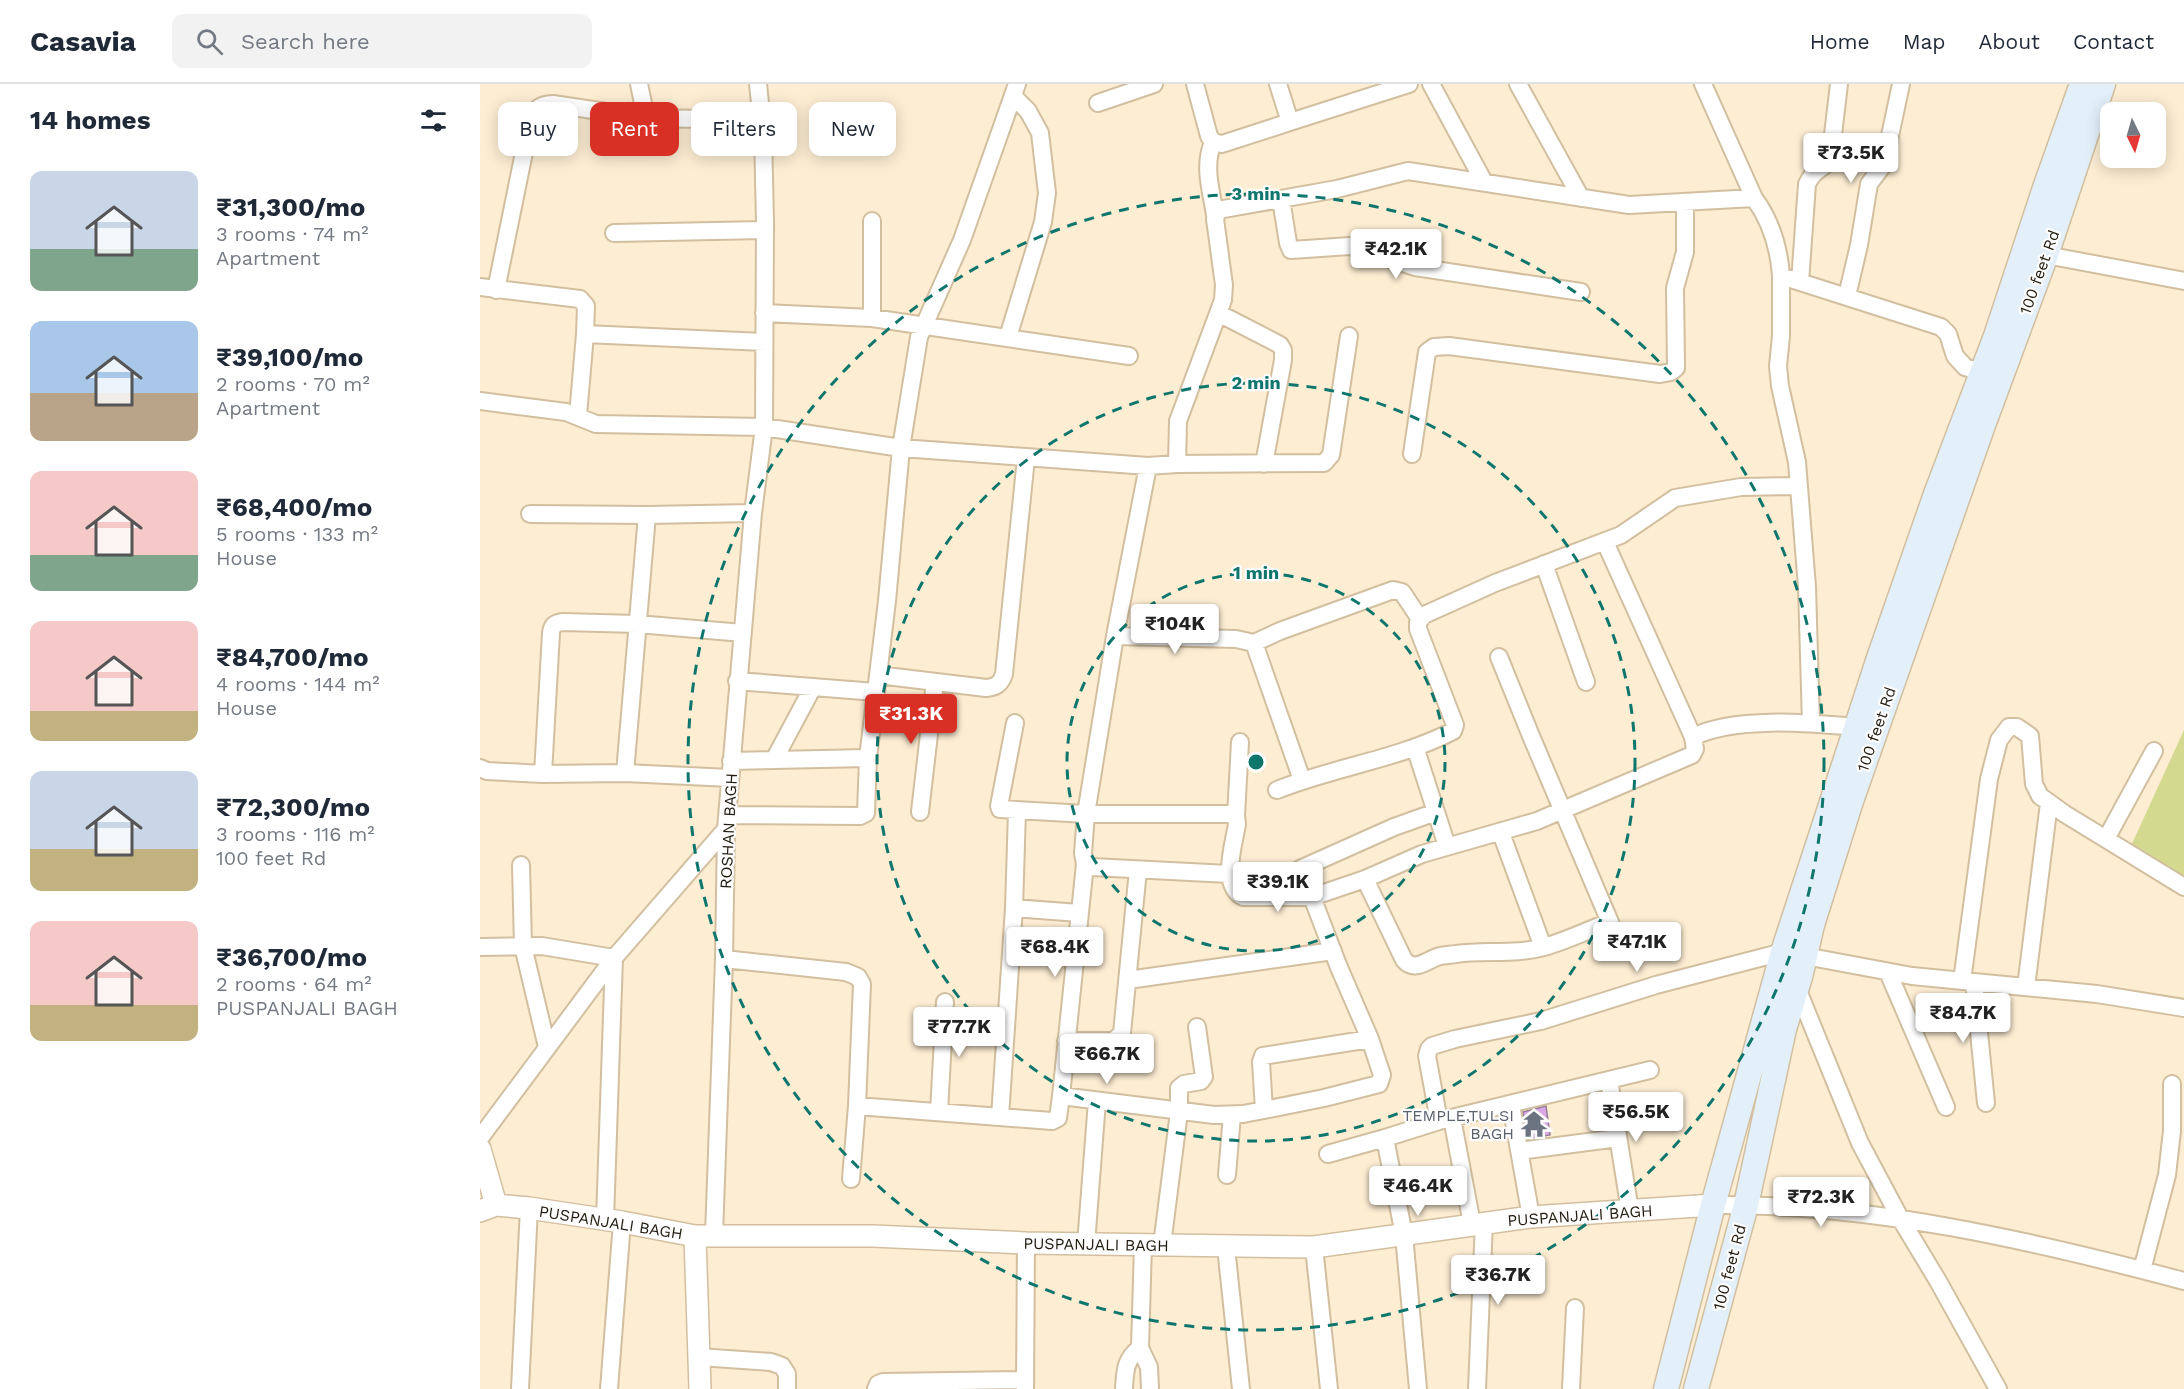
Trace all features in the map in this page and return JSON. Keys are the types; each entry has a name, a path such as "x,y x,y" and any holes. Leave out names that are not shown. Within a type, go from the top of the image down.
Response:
{"main road":[{"path":"1666,1389 1713,1205 1794,954 1856,727 1936,494 1983,373 2022,263 2046,185 2082,84"},
{"name":"100 feet Rd","path":"1696,1389 1746,1205 1784,1029 1797,988 1794,954 1812,925 1851,801 1983,425 2046,255 2103,84"}],"street":[{"path":"639,84 643,102"},
{"name":"ROSHAN BAGH","path":"758,84 760,102"},
{"path":"1098,103 1128,88 1154,84"},
{"path":"1195,84 1209,136 1213,142 1222,144 1409,84"},
{"path":"1278,84 1290,122"},
{"path":"1431,84 1484,182"},
{"path":"1518,84 1581,198"},
{"path":"1703,84 1754,198 1767,215 1780,262 1781,336 1778,366 1780,386 1797,462 1807,587 1810,723"},
{"path":"1800,282 1807,184 1812,173 1826,166 1830,160 1839,84"},
{"path":"1847,296 1859,245 1869,184 1884,164 1901,84"},
{"path":"480,1138 614,958 727,822 864,816 866,813 868,758 902,448 919,337 962,240 1015,90"},
{"path":"1008,337 1043,222 1047,194 1047,175 1040,133 1015,90"},
{"path":"578,416 586,306 580,298 488,288 534,111 540,106 553,104 590,110"},
{"path":"1177,464 1178,422 1220,314 1224,285 1207,167 1207,159 1213,142"},
{"name":"ROSHAN BAGH","path":"704,1236 724,959 730,770 753,513 764,428 763,156"},
{"path":"1215,214 1221,208 1337,189 1402,171 1419,171 1629,205 1754,198"},
{"path":"1281,199 1288,243 1292,250 1350,246 1415,267 1581,292"},
{"path":"1412,454 1427,352 1434,347 1449,346 1660,374 1671,372 1676,368 1675,288 1685,252 1685,202"},
{"path":"872,221 872,318"},
{"path":"614,233 765,230"},
{"path":"2046,255 2184,281"},
{"path":"1781,276 1941,327 1948,334 1955,356 1965,367 1983,373"},
{"path":"764,313 872,318 1129,356"},
{"path":"1220,314 1280,345 1282,350 1283,360 1264,464"},
{"path":"585,334 764,342"},
{"path":"480,401 566,412 596,424 764,428 902,448 1026,458 1148,466 1324,463 1329,458 1349,336"},
{"path":"878,675 986,688 996,686 1003,679 1026,458"},
{"path":"856,1106 1056,1121 1061,1096 1085,864 1083,853 1086,814 1115,636 1148,466"},
{"path":"1277,790 1302,780 1415,747 1452,733 1455,728 1418,629 1420,619 1424,615 1495,583 1605,542 1626,532 1675,498 1741,487 1799,486"},
{"path":"530,514 753,513"},
{"path":"625,773 647,515"},
{"path":"1240,742 1237,824 1229,874 1237,893 1243,897 1312,897 1365,879 1422,854 1501,833 1564,810 1692,755 1695,749 1693,737 1605,542"},
{"path":"1544,564 1586,682"},
{"path":"1115,636 1236,639 1254,643 1280,631 1393,590 1402,592 1420,619"},
{"path":"543,774 552,627 555,624 563,622 637,624 743,633"},
{"path":"1254,643 1302,780"},
{"path":"1365,879 1408,964 1419,966 1438,957 1458,953 1543,947 1612,928 1499,657"},
{"path":"737,681 876,692"},
{"path":"920,812 935,682"},
{"path":"774,760 813,687"},
{"path":"1015,723 999,806 1004,811 1086,814 1228,814 1236,816"},
{"path":"1693,737 1721,728 1757,724 1810,723 1856,727"},
{"path":"1986,1103 1968,982 1989,779 1999,740 2009,727 2017,727 2030,736 2036,791 2049,803 2184,886"},
{"path":"1415,747 1447,846"},
{"path":"2106,839 2154,751"},
{"path":"480,768 487,771 543,774 625,773 730,770 774,760 868,758"},
{"path":"2026,987 2049,803"},
{"path":"1000,1117 1014,908 1017,811"},
{"path":"1300,869 1394,826 1436,812"},
{"path":"1501,833 1543,947"},
{"path":"1085,864 1092,867 1229,874"},
{"path":"521,865 523,946 547,1047"},
{"path":"1066,1041 1114,1041 1122,1033 1138,870"},
{"path":"1061,1096 1179,1112 1232,1115 1379,1084 1382,1075 1370,1039 1312,897"},
{"path":"1014,908 1079,913"},
{"path":"480,947 542,945 614,958"},
{"path":"1128,980 1333,951"},
{"path":"1477,1389 1478,1223 1427,1056 1432,1046 1541,1021 1656,985 1794,954 1888,972 2097,994 2184,1008"},
{"path":"609,1389 614,1221 614,958"},
{"path":"724,959 846,972 858,977 862,984 851,1179"},
{"path":"1888,972 1946,1107"},
{"path":"1797,988 1860,1143 1900,1218 1998,1389"},
{"path":"939,1112 945,1002"},
{"path":"1150,1389 1149,1367 1140,1348 1153,1245 1179,1112 1179,1088 1181,1085 1201,1081 1204,1077 1197,1028"},
{"path":"1264,1110 1261,1062 1263,1056 1370,1039"},
{"path":"1328,1154 1445,1120 1650,1070"},
{"path":"1609,1080 1629,1211"},
{"path":"2142,1270 2167,1175 2172,1131 2172,1084"},
{"path":"1086,1244 1097,1101"},
{"path":"1511,1105 1531,1217"},
{"path":"1227,1175 1232,1115"},
{"path":"1385,1138 1404,1234 1418,1389"},
{"path":"1519,1151 1618,1138"},
{"path":"480,1149 488,1208"},
{"path":"1713,1205 1746,1205 1900,1218 2104,1260 2184,1281"},
{"name":"PUSPANJALI BAGH","path":"488,1208 529,1208 704,1236 873,1236 1026,1243 1314,1247 1531,1217 1713,1205"},
{"path":"520,1389 529,1208"},
{"path":"700,1389 699,1357 704,1236"},
{"path":"876,1389 878,1384 883,1382 1024,1384 1026,1243"},
{"path":"1226,1247 1241,1389"},
{"path":"1314,1247 1329,1389"},
{"path":"1571,1389 1575,1308"},
{"path":"1124,1389 1128,1359 1140,1348"},
{"path":"699,1357 771,1362 782,1366 787,1374 787,1389"}],"green space":[{"path":"2184,730 2184,893 2125,859"}],"building":[{"name":"TEMPLE,TULSI BAGH","path":"1546,1106 1550,1135 1528,1139 1523,1112"}],"place":[{"name":"TEMPLE,TULSI BAGH","path":"1534,1124"}]}
